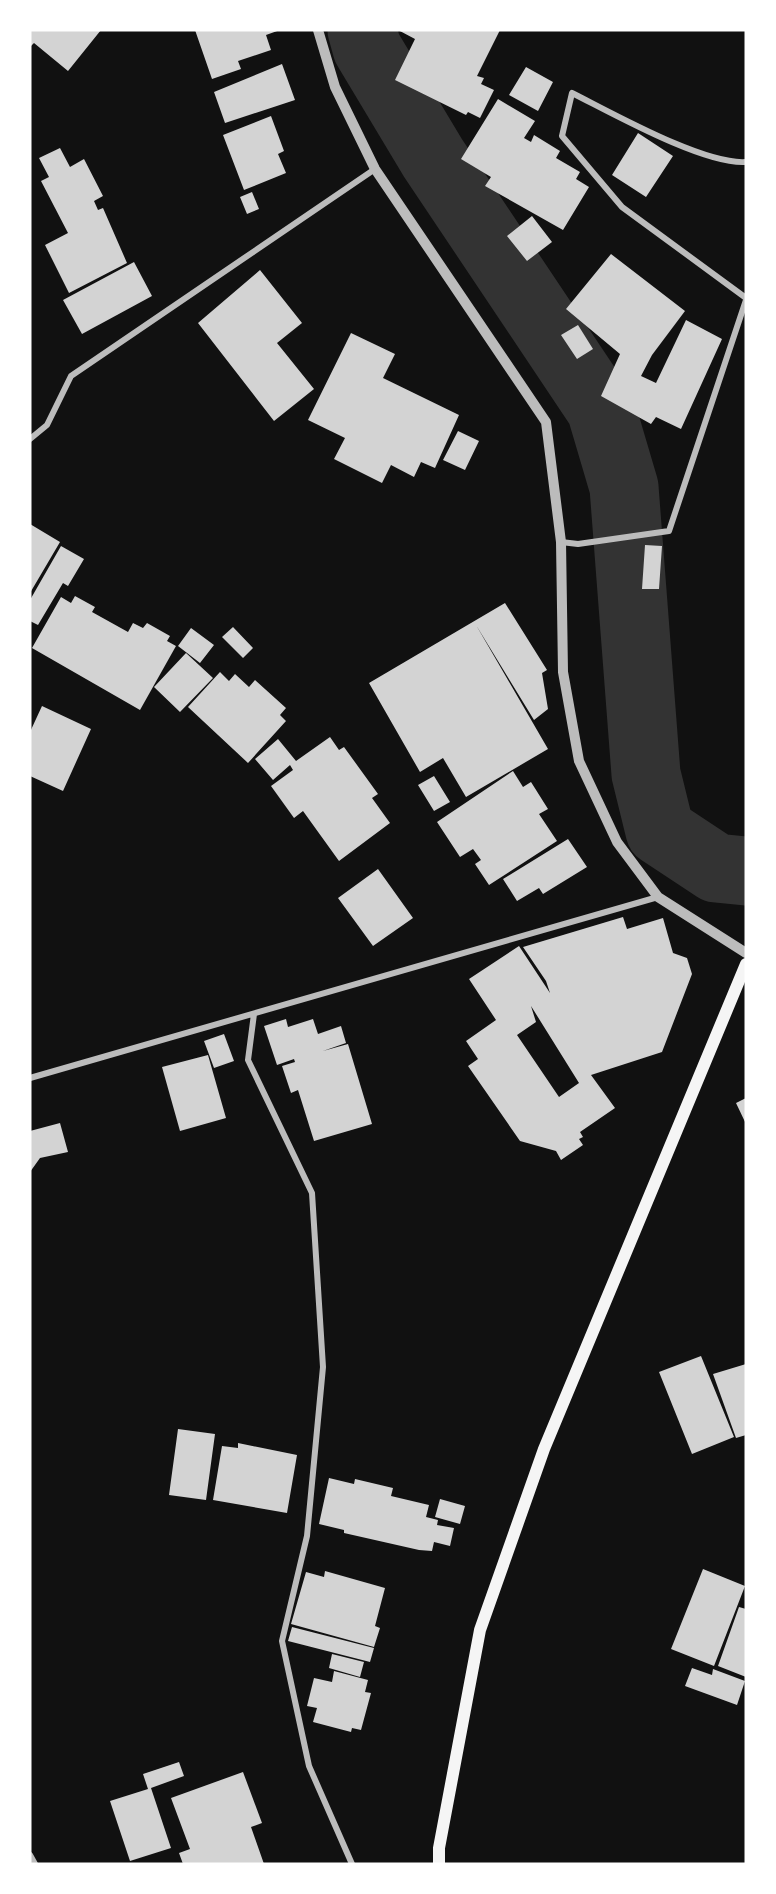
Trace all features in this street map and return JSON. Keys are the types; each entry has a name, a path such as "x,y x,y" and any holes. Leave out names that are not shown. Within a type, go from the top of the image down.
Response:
{"main road":[{"path":"439,1864 439,1848 480,1630 544,1449 746,964"}],"street":[{"path":"318,30 335,87 375,169 546,422 561,542 563,672 579,761 617,843 657,897 746,953"},
{"path":"561,542 578,544 669,531 746,299 622,207 615,199 562,136 572,93 666,140 730,163 746,162"},
{"path":"30,440 46,425 71,376 375,169"},
{"path":"30,1078 657,897"},
{"path":"254,1014 248,1060 312,1193 323,1367 307,1536 282,1641 309,1766 352,1864"},
{"path":"30,1855 35,1864"}],"building":[{"path":"30,30 101,30 68,71 34,43 30,47"},
{"path":"195,30 280,30 266,35 271,50 238,61 241,69 212,79"},
{"path":"398,30 500,30 477,76 484,78 481,84 494,90 480,118 468,112 466,115 395,80 415,39"},
{"path":"282,64 295,100 225,123 214,92"},
{"path":"526,67 553,82 538,111 509,95"},
{"path":"498,99 535,121 524,138 531,142 534,135 560,151 556,158 580,172 576,179 589,187 563,230 485,186 491,177 461,159"},
{"path":"271,116 284,151 278,154 286,173 244,190 223,135"},
{"path":"638,133 673,156 646,197 612,175"},
{"path":"60,148 70,167 84,159 103,196 94,201 98,210 103,208 127,263 69,293 45,245 68,233 41,181 49,177 39,158"},
{"path":"252,192 259,209 247,214 240,197"},
{"path":"532,216 552,242 527,261 507,236"},
{"path":"611,254 685,311 652,355 641,376 656,383 686,320 722,339 681,429 656,417 651,424 601,396 620,354 566,309"},
{"path":"134,262 152,296 82,334 63,300"},
{"path":"260,270 302,323 277,343 314,389 274,421 198,323"},
{"path":"578,325 593,349 577,359 561,335"},
{"path":"351,333 395,354 383,378 459,415 435,468 421,462 414,477 391,465 382,483 334,459 345,438 308,420"},
{"path":"458,431 479,441 465,470 443,460"},
{"path":"30,524 60,542 30,593"},
{"path":"645,545 662,546 659,589 642,589"},
{"path":"61,546 84,559 68,586 63,583 38,625 30,621 30,600"},
{"path":"75,596 95,607 92,612 128,632 133,623 143,628 147,623 170,636 167,641 176,646 140,710 32,648 61,597 71,603"},
{"path":"505,603 547,670 542,673 548,709 534,720 476,625 548,749 466,797 443,758 420,772 369,683"},
{"path":"233,627 253,648 243,658 222,637"},
{"path":"191,628 214,645 200,663 178,646"},
{"path":"186,653 213,678 180,712 154,687"},
{"path":"220,672 229,681 235,674 249,687 255,680 286,708 280,715 286,721 248,763 188,707"},
{"path":"42,706 91,729 63,791 30,776 30,732"},
{"path":"330,737 339,750 344,747 378,794 372,798 390,823 339,861 303,811 294,818 271,786 293,770 290,765 273,780 255,759 278,739 296,761"},
{"path":"513,771 523,787 531,782 548,809 539,814 557,841 489,885 475,864 481,860 473,849 460,857 437,822"},
{"path":"434,776 450,802 434,811 418,785"},
{"path":"568,839 587,867 543,894 539,888 517,901 503,879"},
{"path":"378,869 413,918 373,946 338,898"},
{"path":"623,917 627,929 663,918 673,953 687,958 692,974 662,1052 591,1075 615,1108 580,1132 583,1137 579,1139 583,1145 561,1160 556,1151 520,1141 468,1066 478,1059 466,1041 496,1020 469,979 519,946 550,993 546,981 523,947","holes":["531,1006 579,1083 559,1097 517,1035 536,1022"]},
{"path":"286,1019 288,1027 313,1019 318,1034 341,1026 346,1043 323,1051 348,1044 372,1124 314,1141 298,1090 291,1093 282,1066 295,1062 294,1059 277,1065 264,1026"},
{"path":"224,1034 234,1061 214,1068 204,1041"},
{"path":"208,1055 226,1118 180,1131 162,1067"},
{"path":"746,1098 746,1124 736,1103"},
{"path":"60,1123 68,1152 40,1158 30,1172 30,1131"},
{"path":"701,1356 734,1437 692,1454 659,1372"},
{"path":"746,1364 746,1435 736,1438 713,1374"},
{"path":"178,1429 215,1434 206,1500 169,1495"},
{"path":"238,1443 297,1455 287,1513 213,1500 222,1446 238,1448"},
{"path":"329,1478 354,1484 355,1479 393,1488 391,1496 429,1505 426,1517 438,1520 437,1525 454,1528 450,1546 434,1542 432,1551 419,1550 344,1533 344,1530 319,1524"},
{"path":"440,1499 465,1506 460,1524 435,1517"},
{"path":"703,1569 745,1586 714,1666 671,1649"},
{"path":"325,1571 385,1588 375,1626 380,1628 374,1647 291,1624 306,1572 324,1577"},
{"path":"739,1607 746,1609 746,1677 718,1666"},
{"path":"292,1627 374,1648 370,1662 288,1641"},
{"path":"332,1654 364,1662 360,1677 329,1668"},
{"path":"692,1668 712,1675 713,1669 745,1681 737,1705 685,1686"},
{"path":"334,1671 368,1680 365,1692 371,1693 361,1730 352,1728 351,1732 313,1722 317,1708 307,1706 314,1678 332,1682"},
{"path":"179,1762 184,1776 151,1788 171,1848 130,1861 110,1801 148,1789 143,1774"},
{"path":"243,1772 262,1823 251,1827 264,1864 183,1864 179,1853 190,1849 171,1798"}],"waterway":[{"path":"362,30 367,48 433,158 601,409 624,487 646,774 660,831 716,868 746,871"}]}
